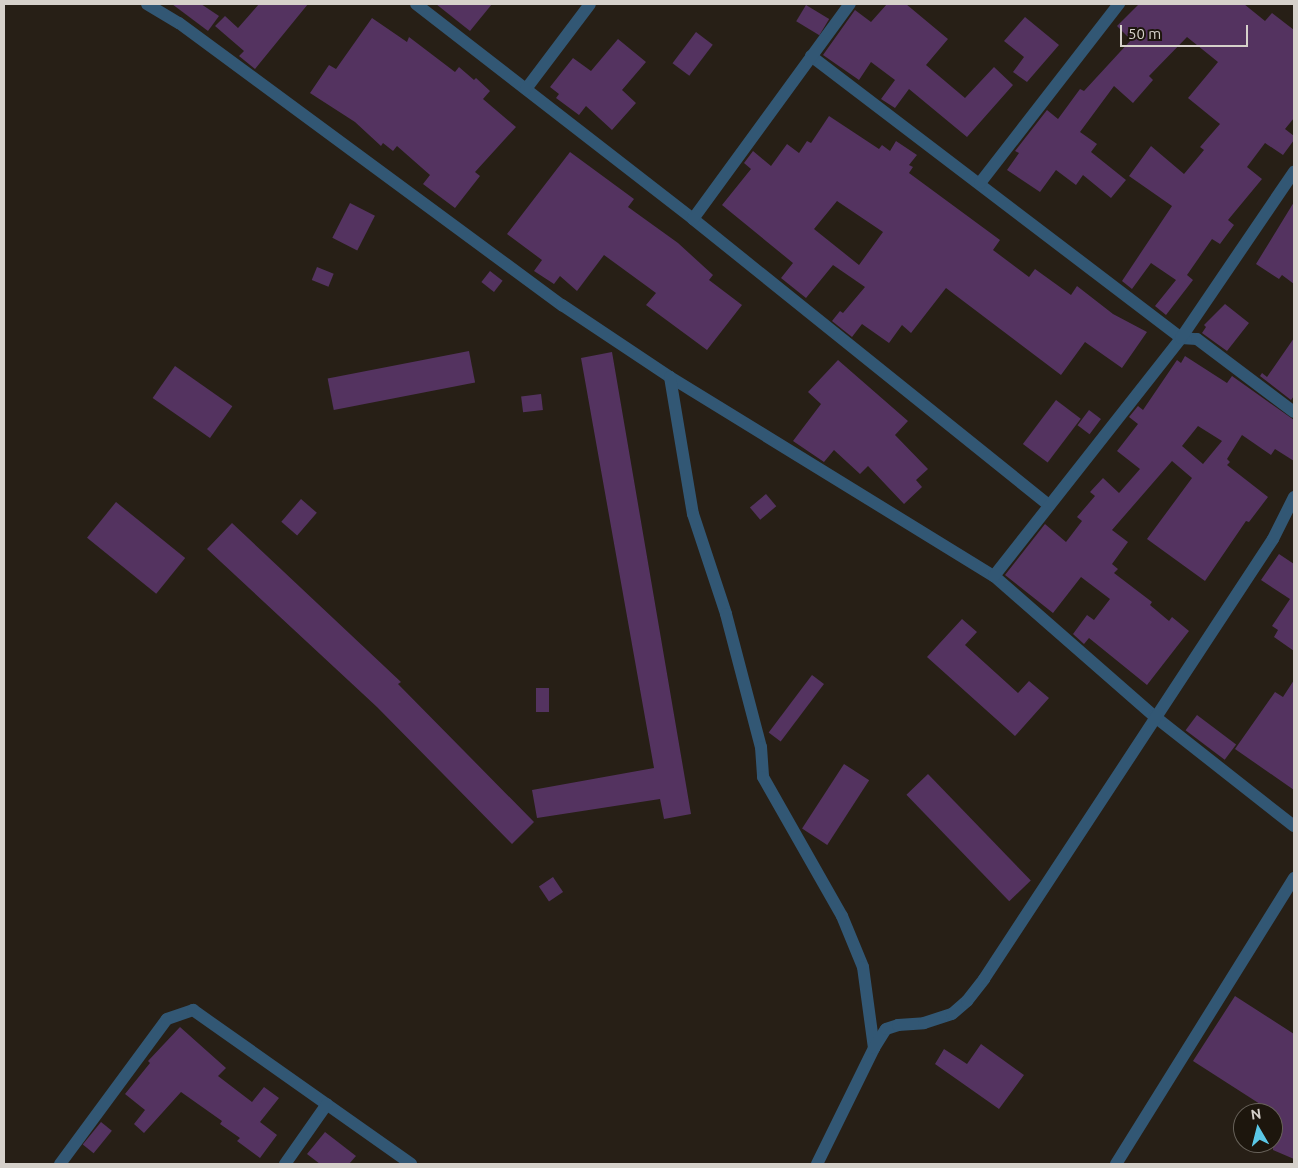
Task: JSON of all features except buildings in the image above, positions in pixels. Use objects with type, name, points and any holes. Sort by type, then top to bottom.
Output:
[{"type":"street","points":[[147,4],[179,23],[562,305],[670,377],[994,576],[1154,716],[1294,826]]},
{"type":"street","points":[[416,4],[693,219],[1049,506]]},
{"type":"street","points":[[526,90],[590,4]]},
{"type":"street","points":[[693,219],[850,4]]},
{"type":"street","points":[[980,183],[1119,4]]},
{"type":"street","points":[[811,56],[1181,338],[1197,339],[1294,412]]},
{"type":"street","points":[[994,576],[1181,338],[1294,174]]},
{"type":"street","points":[[670,377],[693,514],[726,614],[761,747],[763,777],[842,916],[863,968],[874,1048]]},
{"type":"street","points":[[818,1164],[874,1048],[886,1030],[898,1025],[924,1024],[952,1014],[967,1001],[1273,539],[1294,497]]},
{"type":"street","points":[[1116,1164],[1294,878]]},
{"type":"street","points":[[60,1164],[167,1019],[193,1010],[411,1164]]},
{"type":"street","points":[[285,1164],[327,1104]]}]
